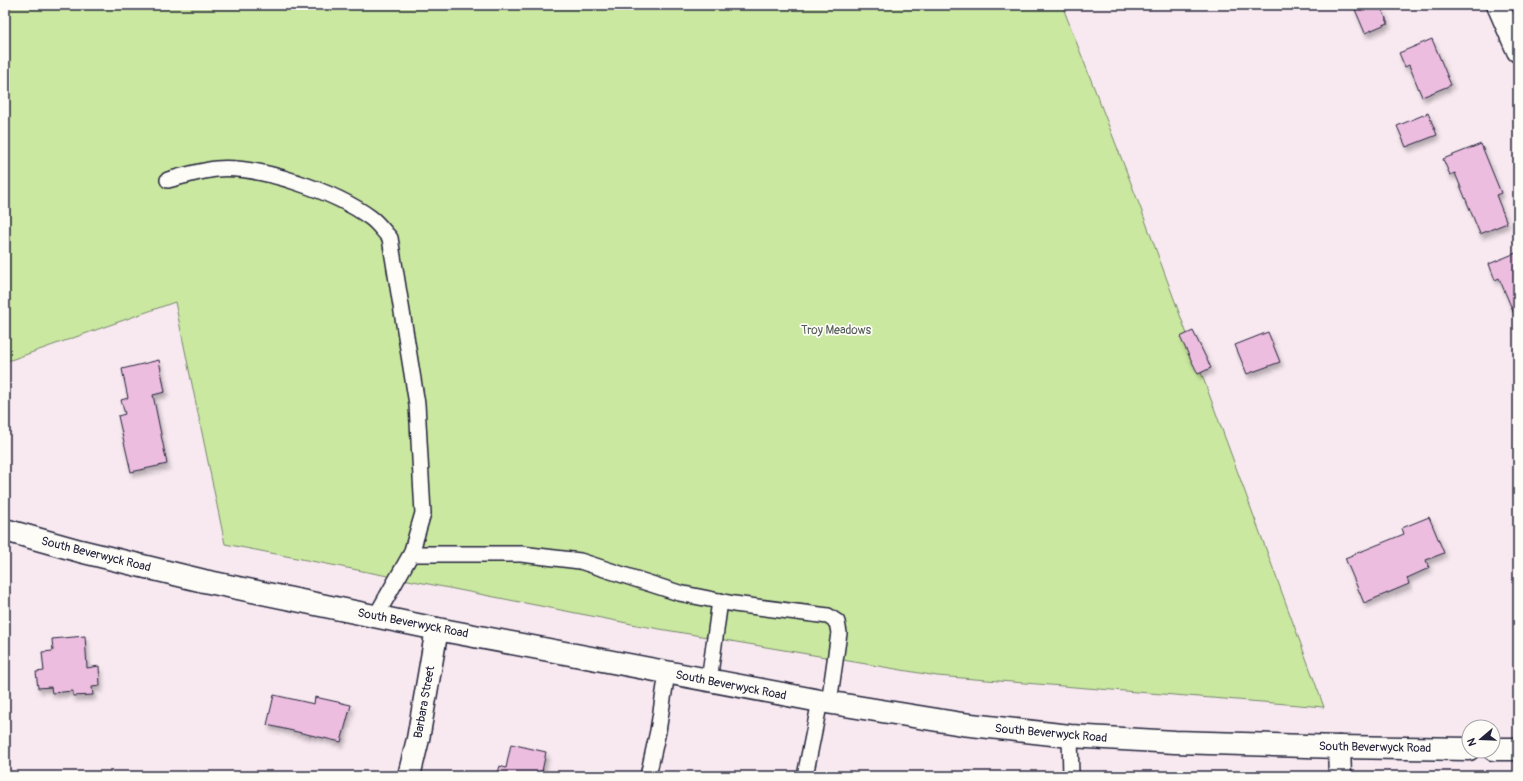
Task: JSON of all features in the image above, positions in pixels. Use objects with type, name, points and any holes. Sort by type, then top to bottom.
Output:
[{"type":"main road","points":[[1498,5],[1518,52]]},
{"type":"main road","name":"South Beverwyck Road","points":[[5,530],[80,551],[204,581],[437,629],[825,702],[962,724],[1070,736],[1175,742],[1340,747],[1461,748]]},
{"type":"main road","name":"Barbara Street","points":[[409,776],[418,739],[437,629]]},
{"type":"main road","points":[[1340,747],[1340,776]]},
{"type":"main road","points":[[1501,749],[1518,749]]},
{"type":"lane","points":[[168,180],[216,169],[250,171],[283,178],[332,195],[372,218],[390,238],[417,404],[424,513],[411,554],[376,616]]},
{"type":"lane","points":[[411,554],[521,554],[580,560],[680,593],[720,601],[828,616],[837,622],[839,633],[825,702],[805,776]]},
{"type":"lane","points":[[709,681],[720,601]]},
{"type":"lane","points":[[648,776],[658,731],[667,673]]},
{"type":"lane","points":[[1070,736],[1072,776]]},
{"type":"green space","name":"Troy Meadows","points":[[5,5],[1062,5],[1141,209],[1324,707],[937,676],[642,626],[225,544],[175,302],[5,362]]},
{"type":"building","points":[[1359,5],[1380,5],[1388,23],[1365,33],[1354,7]]},
{"type":"building","points":[[1432,39],[1451,85],[1422,97],[1409,65],[1405,67],[1399,53]]},
{"type":"building","points":[[1428,113],[1437,135],[1406,147],[1397,126]]},
{"type":"building","points":[[1481,144],[1501,193],[1496,195],[1507,223],[1480,234],[1455,173],[1450,175],[1443,159]]},
{"type":"building","points":[[1518,252],[1518,323],[1499,278],[1495,280],[1489,264]]},
{"type":"building","points":[[1193,331],[1211,368],[1198,374],[1180,337]]},
{"type":"building","points":[[1268,332],[1280,362],[1247,374],[1235,345]]},
{"type":"building","points":[[159,360],[165,392],[153,395],[167,464],[131,472],[118,416],[125,414],[121,400],[128,398],[122,369]]},
{"type":"building","points":[[1429,517],[1444,553],[1426,560],[1429,568],[1407,578],[1409,584],[1364,603],[1345,558],[1404,534],[1402,528]]},
{"type":"building","points":[[85,636],[87,668],[99,666],[100,686],[92,687],[93,695],[73,696],[73,691],[52,693],[51,687],[38,688],[36,672],[44,671],[42,652],[53,651],[52,639]]},
{"type":"building","points":[[274,695],[314,704],[315,697],[351,705],[341,742],[267,725]]},
{"type":"building","points":[[511,744],[546,752],[541,776],[497,776],[500,766],[506,768]]},
{"type":"building","points":[[301,772],[319,776],[300,776]]}]
